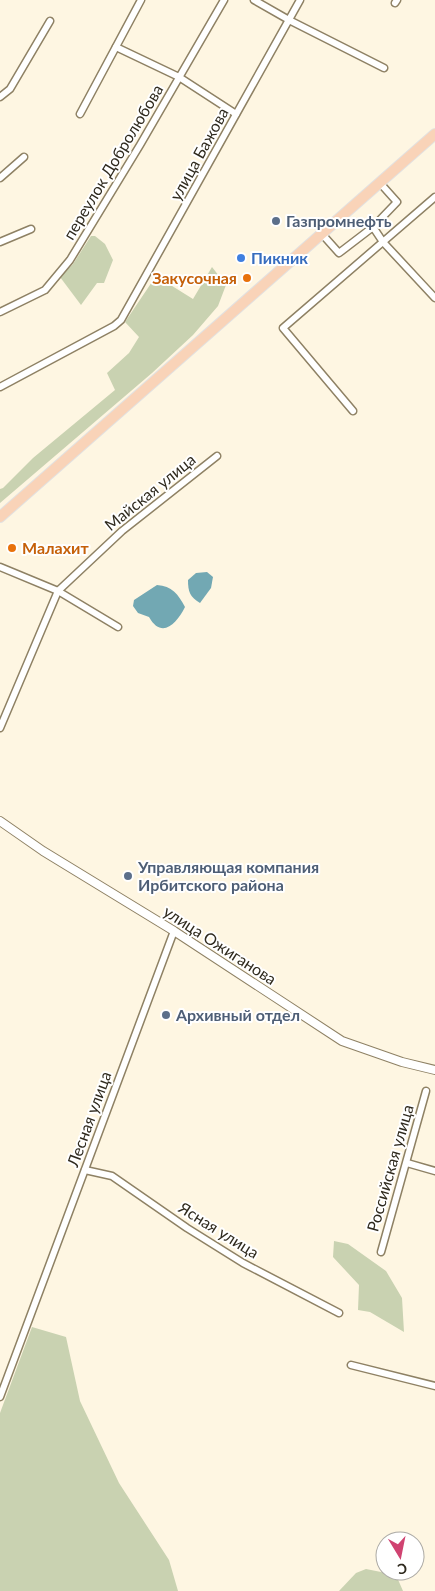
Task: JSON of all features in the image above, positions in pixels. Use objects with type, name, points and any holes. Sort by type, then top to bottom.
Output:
[{"type":"main road","points":[[0,517],[435,134]]},
{"type":"street","points":[[80,114],[141,0]]},
{"type":"street","name":"переулок Добролюбова","points":[[0,312],[45,290],[70,260],[224,0]]},
{"type":"street","points":[[254,0],[384,68]]},
{"type":"street","name":"улица Бажова","points":[[0,386],[114,326],[121,320],[300,0]]},
{"type":"street","points":[[0,97],[10,89],[50,21]]},
{"type":"street","points":[[116,47],[179,77],[236,114]]},
{"type":"street","points":[[0,178],[24,157]]},
{"type":"street","points":[[322,234],[338,253],[373,227],[397,202],[380,183]]},
{"type":"street","points":[[353,412],[283,328],[435,197]]},
{"type":"street","points":[[373,227],[383,242],[435,298]]},
{"type":"street","points":[[0,242],[31,229]]},
{"type":"street","name":"Майская улица","points":[[58,591],[122,531],[217,456]]},
{"type":"street","points":[[0,567],[58,591],[118,627]]},
{"type":"street","points":[[0,728],[58,591]]},
{"type":"street","name":"улица Ожиганова","points":[[0,821],[43,851],[174,931],[342,1041],[402,1062],[435,1070]]},
{"type":"street","name":"Лесная улица","points":[[0,1397],[174,931]]},
{"type":"street","name":"Российская улица","points":[[381,1252],[426,1091]]},
{"type":"street","points":[[407,1163],[435,1171]]},
{"type":"street","name":"Ясная улица","points":[[85,1170],[112,1176],[187,1228],[243,1263],[339,1313]]},
{"type":"street","points":[[351,1365],[435,1386]]},
{"type":"green space","points":[[91,236],[95,236],[105,244],[113,260],[104,283],[97,283],[81,305],[60,277],[73,264]]},
{"type":"green space","points":[[212,267],[226,285],[218,306],[193,335],[152,373],[0,503],[0,489],[33,458],[115,390],[107,373],[129,353],[139,337],[125,322],[156,276],[193,299]]},
{"type":"green space","points":[[334,1241],[348,1244],[386,1271],[402,1298],[404,1332],[370,1312],[358,1310],[359,1285],[333,1257]]},
{"type":"green space","points":[[32,1327],[66,1337],[80,1401],[119,1483],[169,1560],[178,1591],[0,1591],[0,1413]]},
{"type":"green space","points":[[366,1569],[375,1571],[375,1581],[399,1581],[403,1591],[339,1591],[356,1573]]},
{"type":"water","points":[[207,572],[213,577],[211,588],[200,603],[190,594],[188,580],[196,573]]},
{"type":"water","points":[[157,585],[171,589],[180,598],[185,607],[178,619],[169,627],[159,627],[149,617],[138,613],[133,606],[134,600]]},
{"type":"place","name":"Газпромнефть","points":[[276,221]]},
{"type":"place","name":"Пикник","points":[[241,258]]},
{"type":"place","name":"Закусочная","points":[[247,278]]},
{"type":"place","name":"Малахит","points":[[12,548]]},
{"type":"place","name":"Управляющая компания Ирбитского района","points":[[128,876]]},
{"type":"place","name":"Архивный отдел","points":[[166,1015]]}]
